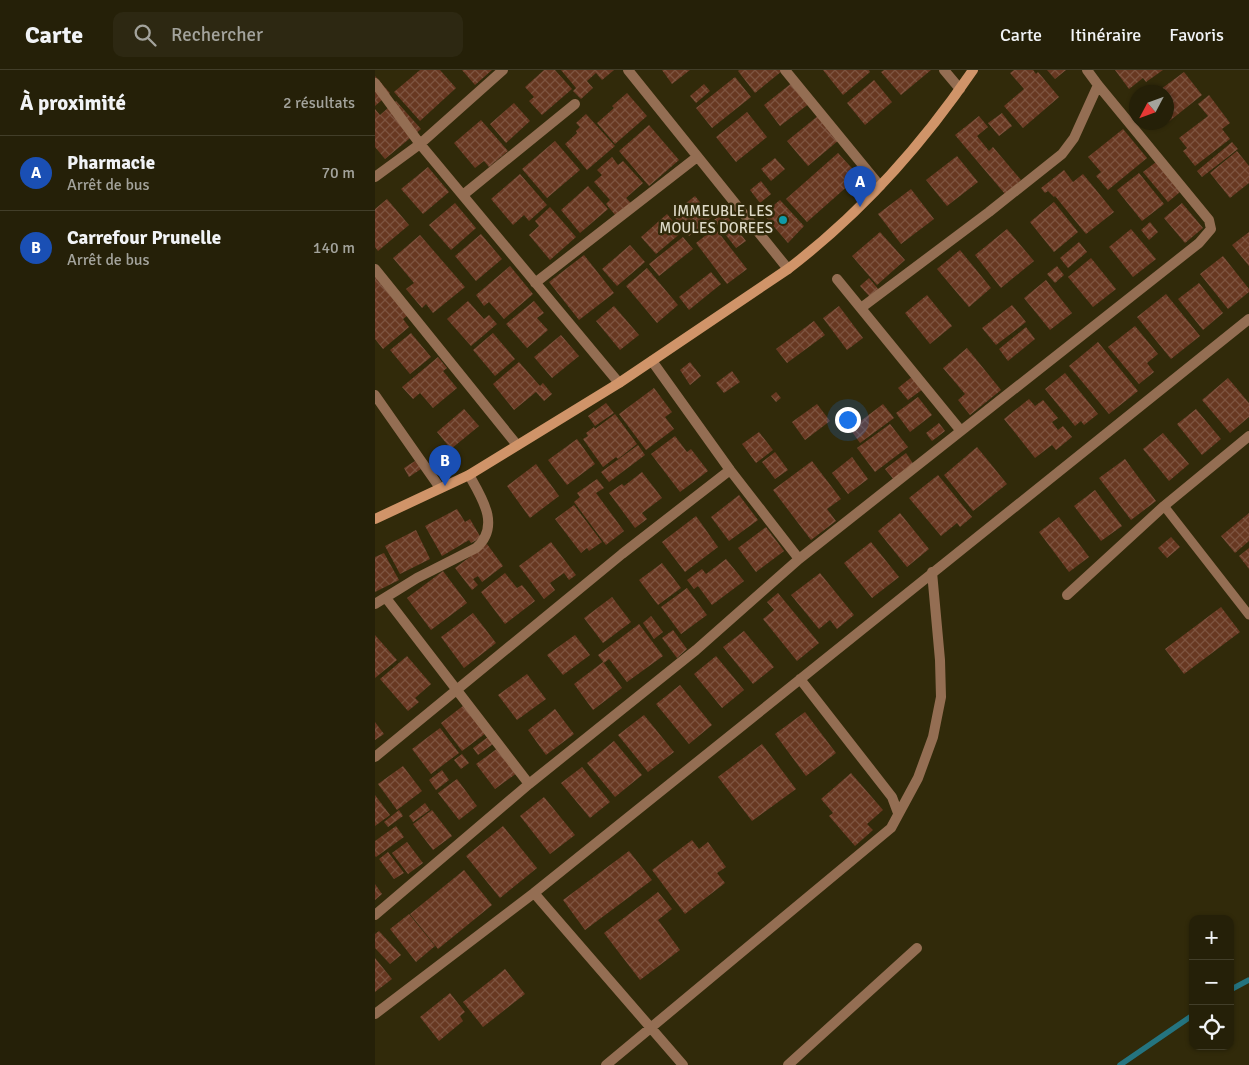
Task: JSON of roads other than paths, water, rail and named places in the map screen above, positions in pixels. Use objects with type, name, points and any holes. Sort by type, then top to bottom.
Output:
[{"type":"street","points":[[375,177],[420,144],[503,70]]},
{"type":"street","points":[[628,70],[787,269]]},
{"type":"street","points":[[785,70],[881,186]]},
{"type":"street","points":[[944,70],[960,89]]},
{"type":"street","points":[[375,519],[469,475],[653,361],[787,269],[813,249],[881,186],[960,89],[973,70]]},
{"type":"street","points":[[375,915],[529,784],[696,650],[799,559],[1199,243],[1211,229],[1209,220],[1087,70]]},
{"type":"street","points":[[375,83],[420,144],[619,383]]},
{"type":"street","points":[[861,308],[989,212],[1062,154],[1074,138],[1098,85]]},
{"type":"street","points":[[463,196],[575,104]]},
{"type":"street","points":[[535,283],[697,158]]},
{"type":"street","points":[[375,269],[517,445]]},
{"type":"street","points":[[837,278],[961,431]]},
{"type":"street","points":[[375,1014],[535,893],[1249,319]]},
{"type":"street","points":[[653,361],[730,470],[799,559]]},
{"type":"street","points":[[375,395],[441,488]]},
{"type":"street","points":[[1067,595],[1164,506],[1249,436]]},
{"type":"street","points":[[375,757],[622,554],[730,470]]},
{"type":"street","points":[[375,604],[417,578],[476,548],[484,541],[489,517],[482,497],[469,475]]},
{"type":"street","points":[[606,1065],[891,828],[918,778],[933,737],[941,697],[933,572]]},
{"type":"street","points":[[386,598],[529,784]]},
{"type":"street","points":[[800,679],[892,797],[899,813]]},
{"type":"street","points":[[535,893],[683,1065]]},
{"type":"street","points":[[788,1065],[917,948]]},
{"type":"lane","points":[[1164,506],[1249,615]]},
{"type":"waterway","points":[[1234,988],[1249,980]]},
{"type":"waterway","points":[[1120,1065],[1189,1018]]},
{"type":"place","name":"Pharmacie","points":[[860,207]]},
{"type":"place","name":"IMMEUBLE LES MOULES DOREES","points":[[783,220]]},
{"type":"place","name":"Carrefour Prunelle","points":[[445,486]]}]
